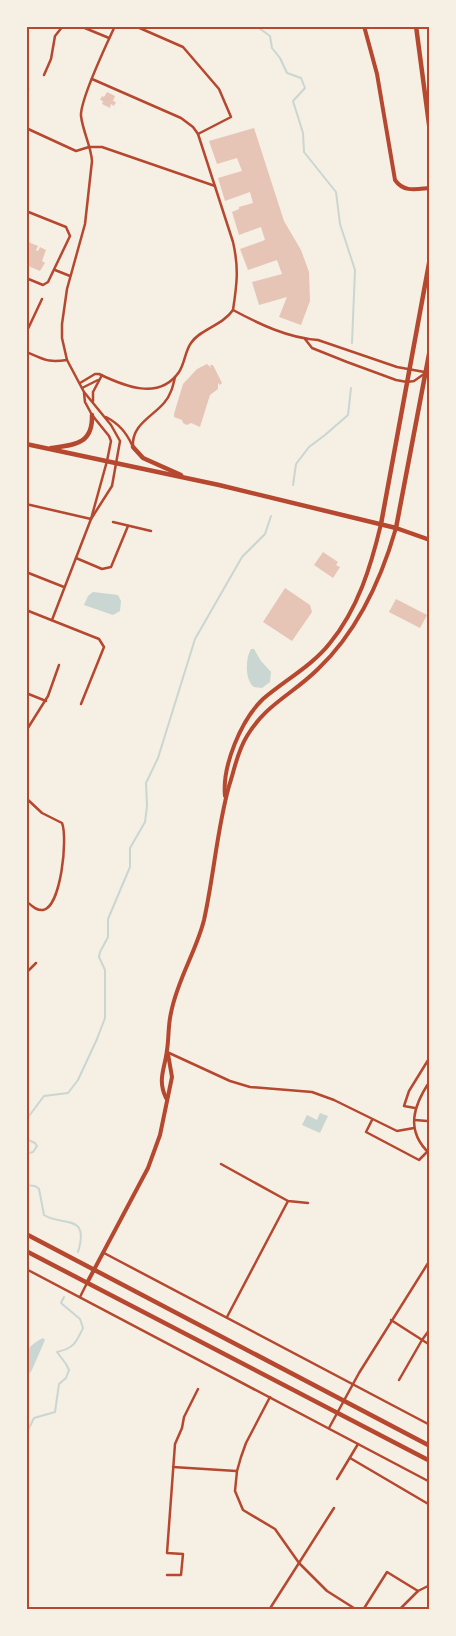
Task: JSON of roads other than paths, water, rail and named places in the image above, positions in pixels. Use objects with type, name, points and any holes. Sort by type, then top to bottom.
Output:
[{"type":"main road","points":[[364,26],[377,74],[395,180],[405,189],[430,188]]},
{"type":"main road","points":[[416,26],[430,132]]},
{"type":"main road","points":[[225,798],[224,779],[228,760],[244,727],[262,701],[315,658],[338,633],[365,580],[381,524],[430,258]]},
{"type":"main road","points":[[166,1098],[162,1079],[171,1010],[204,919],[225,798],[239,752],[253,726],[273,704],[305,681],[337,649],[362,613],[382,571],[396,528],[428,373],[430,349]]},
{"type":"main road","points":[[45,448],[66,446],[83,440],[90,431],[92,415]]},
{"type":"main road","points":[[26,444],[194,480],[381,524],[430,540]]},
{"type":"main road","points":[[133,447],[143,458],[194,480]]},
{"type":"main road","points":[[87,1282],[148,1168],[160,1135],[166,1098],[172,1077],[167,1052]]},
{"type":"main road","points":[[26,1234],[430,1446]]},
{"type":"main road","points":[[26,1250],[430,1461]]},
{"type":"street","points":[[44,75],[51,59],[56,36],[63,26]]},
{"type":"street","points":[[80,26],[109,38]]},
{"type":"street","points":[[91,518],[112,486],[120,441],[116,432],[84,392],[67,360],[62,338],[62,324],[70,276],[85,224],[92,162],[81,116],[82,109],[92,79],[115,26]]},
{"type":"street","points":[[135,26],[183,48],[219,90],[231,117],[198,134]]},
{"type":"street","points":[[79,384],[95,374],[146,390],[162,386],[175,376],[191,343],[197,337],[221,323],[233,310],[238,279],[236,257],[198,134],[193,127],[181,118],[92,79]]},
{"type":"street","points":[[26,94],[28,89]]},
{"type":"street","points":[[26,128],[76,151],[89,147],[102,147],[215,187]]},
{"type":"street","points":[[26,278],[43,285],[48,282],[70,236],[66,227],[27,212]]},
{"type":"street","points":[[55,270],[70,276]]},
{"type":"street","points":[[26,333],[42,299]]},
{"type":"street","points":[[233,310],[265,326],[305,339],[318,340],[383,363],[428,373]]},
{"type":"street","points":[[305,339],[312,348],[388,378],[407,382],[414,381],[428,373]]},
{"type":"street","points":[[26,352],[46,361],[67,360]]},
{"type":"street","points":[[93,404],[93,392],[102,375]]},
{"type":"street","points":[[133,447],[132,438],[134,433],[165,402],[172,391],[175,376]]},
{"type":"street","points":[[82,388],[99,379]]},
{"type":"street","points":[[52,620],[91,518],[111,441],[92,415],[85,402],[84,392]]},
{"type":"street","points":[[103,416],[114,422],[124,431],[133,447]]},
{"type":"street","points":[[26,504],[91,518]]},
{"type":"street","points":[[112,522],[151,531]]},
{"type":"street","points":[[76,558],[102,569],[112,567],[128,526]]},
{"type":"street","points":[[26,572],[64,587]]},
{"type":"street","points":[[26,610],[99,639],[104,647],[82,704]]},
{"type":"street","points":[[26,730],[46,700],[53,686],[59,665]]},
{"type":"street","points":[[26,693],[46,700]]},
{"type":"street","points":[[26,798],[42,813],[62,823],[64,829],[62,863],[54,900],[45,910],[37,910],[26,901]]},
{"type":"street","points":[[26,973],[36,963]]},
{"type":"street","points":[[167,1052],[230,1081],[250,1087],[312,1092],[334,1100],[397,1131],[414,1128]]},
{"type":"street","points":[[416,1108],[404,1106],[409,1091],[430,1057]]},
{"type":"street","points":[[372,1120],[366,1132],[419,1160],[429,1153],[418,1140],[414,1128],[414,1120],[420,1095],[430,1081]]},
{"type":"street","points":[[414,1120],[430,1123]]},
{"type":"street","points":[[221,1164],[288,1201],[308,1202]]},
{"type":"street","points":[[227,1318],[288,1201]]},
{"type":"street","points":[[103,1253],[430,1425]]},
{"type":"street","points":[[329,1428],[353,1384],[430,1260]]},
{"type":"street","points":[[26,1269],[430,1482]]},
{"type":"street","points":[[80,1297],[87,1282]]},
{"type":"street","points":[[392,1320],[430,1345]]},
{"type":"street","points":[[399,1380],[430,1329]]},
{"type":"street","points":[[167,1575],[181,1576],[183,1554],[168,1553],[175,1441],[198,1389]]},
{"type":"street","points":[[270,1398],[246,1443],[237,1471],[235,1491],[243,1510],[275,1529],[299,1563],[327,1591],[357,1610]]},
{"type":"street","points":[[337,1479],[358,1444]]},
{"type":"street","points":[[350,1458],[430,1505]]},
{"type":"street","points":[[173,1467],[237,1471]]},
{"type":"street","points":[[269,1610],[334,1508]]},
{"type":"street","points":[[363,1610],[387,1572],[418,1591]]},
{"type":"street","points":[[399,1610],[418,1591],[430,1585]]},
{"type":"waterway","points":[[248,26],[259,28],[270,36],[272,48],[280,58],[287,73],[301,78],[305,88],[293,101],[303,133],[304,152],[336,192],[340,224],[355,270],[352,343]]},
{"type":"waterway","points":[[293,485],[296,464],[309,447],[348,415],[351,388]]},
{"type":"waterway","points":[[26,1120],[44,1096],[68,1093],[78,1080],[97,1039],[105,1018],[105,970],[99,957],[108,937],[108,919],[130,867],[130,848],[145,822],[147,806],[146,783],[158,758],[195,639],[242,557],[265,534],[271,516]]},
{"type":"waterway","points":[[26,1139],[37,1146],[33,1152],[26,1154]]},
{"type":"waterway","points":[[26,1185],[35,1186],[39,1189],[44,1215],[77,1226],[81,1239],[78,1252]]},
{"type":"waterway","points":[[26,1434],[34,1418],[55,1412],[59,1384],[66,1378],[69,1370],[57,1352],[67,1349],[74,1344],[83,1328],[80,1319],[61,1303],[64,1297]]}]
